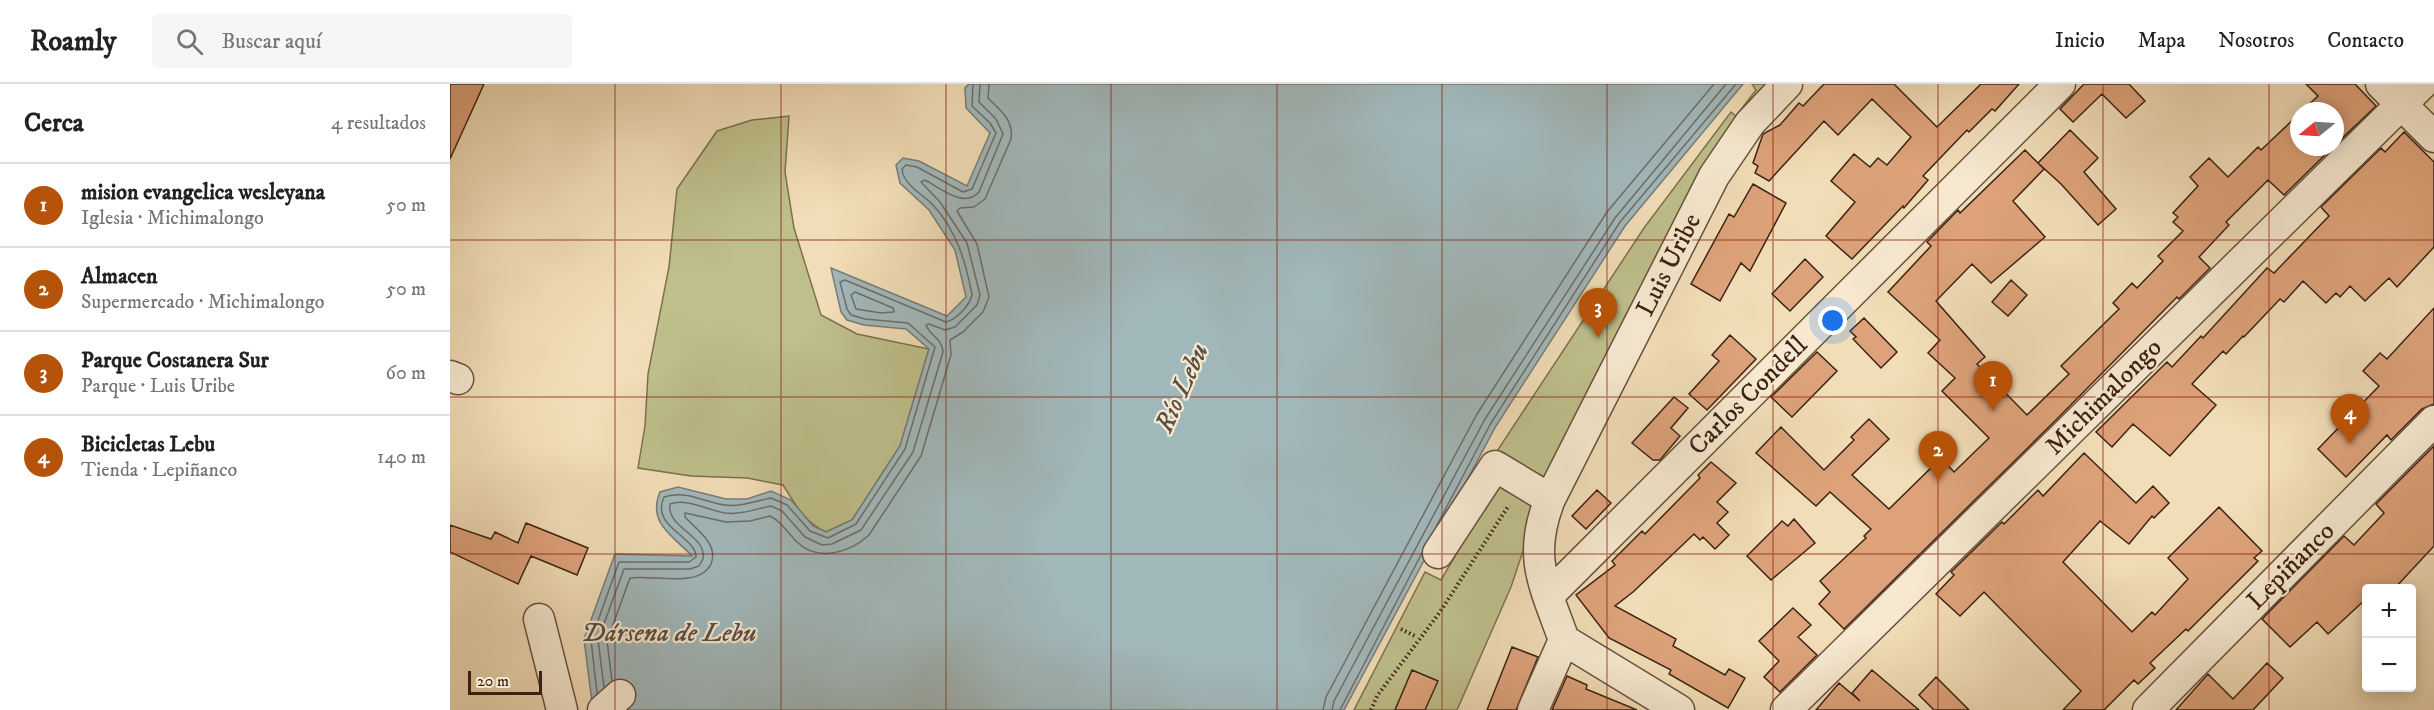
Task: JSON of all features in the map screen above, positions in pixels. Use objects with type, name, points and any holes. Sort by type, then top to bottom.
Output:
[{"type":"street","name":"Luis Uribe","points":[[1548,596],[1538,561],[1538,552],[1540,527],[1550,499],[1714,176],[1750,123],[1787,84]]},
{"type":"street","name":"Carlos Condell","points":[[1548,596],[2060,84]]},
{"type":"street","points":[[2381,84],[2434,137]]},
{"type":"street","name":"Michimalongo","points":[[1786,710],[2422,84]]},
{"type":"street","name":"Lepiñanco","points":[[2148,710],[2434,422]]},
{"type":"street","points":[[1438,553],[1495,466],[1550,499]]},
{"type":"street","points":[[1548,596],[1564,639],[1679,710]]},
{"type":"street","points":[[538,619],[562,710]]},
{"type":"street","points":[[1533,710],[1564,639]]},
{"type":"path","points":[[1401,629],[1415,636]]},
{"type":"green space","points":[[1752,84],[1779,84],[1527,539],[1511,587],[1457,710],[1354,710],[1425,572],[1441,580],[1488,500],[1472,489],[1644,228],[1731,112],[1736,116],[1756,90]]},
{"type":"green space","points":[[789,116],[785,172],[794,228],[821,315],[857,334],[929,349],[900,446],[852,520],[826,532],[806,518],[783,485],[747,478],[691,476],[638,468],[645,426],[648,374],[669,267],[677,189],[717,131],[752,120]]},
{"type":"water","points":[[969,84],[1743,84],[1625,226],[1496,426],[1344,710],[593,710],[584,639],[615,554],[692,556],[659,521],[657,503],[660,492],[678,487],[726,499],[747,499],[771,491],[791,500],[813,526],[826,532],[852,520],[900,446],[929,349],[906,329],[864,325],[847,320],[841,312],[831,268],[947,316],[966,297],[955,250],[929,210],[900,183],[896,165],[903,158],[919,161],[967,186],[990,133],[966,108],[965,88]]},
{"type":"building","points":[[450,84],[484,84],[450,159]]},
{"type":"building","points":[[1824,84],[1894,84],[1937,127],[1981,84],[2019,84],[1995,111],[1992,109],[1969,132],[1967,130],[1923,176],[1928,180],[1904,208],[1903,206],[1852,259],[1826,236],[1855,202],[1831,181],[1854,154],[1870,167],[1878,158],[1887,165],[1911,137],[1872,99],[1838,135],[1824,121],[1769,181],[1755,173],[1758,166],[1753,163],[1763,134],[1780,125],[1799,103],[1803,106]]},
{"type":"building","points":[[2084,84],[2129,84],[2145,101],[2126,118],[2102,94],[2073,122],[2060,109]]},
{"type":"building","points":[[2306,84],[2355,84],[2376,106],[2344,136],[2344,102],[2312,102],[2318,96]]},
{"type":"building","points":[[2290,123],[2290,156],[2324,156],[2284,195],[2268,180],[2226,222],[2229,225],[2199,257],[2210,268],[2179,299],[2177,297],[1844,629],[1819,604],[1830,592],[1820,581],[1866,538],[1864,536],[1871,529],[1830,492],[1816,506],[1756,453],[1781,427],[1824,470],[1854,440],[1851,437],[1869,419],[1889,439],[1852,475],[1889,509],[1941,458],[1954,472],[1989,438],[1942,391],[1955,378],[1928,353],[1940,340],[1888,292],[1931,246],[1927,242],[1958,210],[1960,213],[2025,150],[2044,169],[2013,201],[2045,237],[1991,283],[1972,264],[1936,301],[1985,357],[1977,364],[2027,415],[2069,374],[2061,366],[2119,309],[2113,303],[2132,283],[2137,288],[2163,261],[2158,256],[2183,231],[2173,222],[2178,217],[2173,213],[2198,186],[2190,177],[2209,158],[2228,177],[2258,147],[2261,150]]},
{"type":"building","points":[[2070,130],[2098,158],[2084,172],[2116,209],[2098,225],[2061,184],[2038,163]]},
{"type":"building","points":[[2404,132],[2434,162],[2434,247],[2397,287],[2389,278],[2365,301],[2350,286],[2340,297],[2336,293],[2326,303],[2303,281],[2284,302],[2280,299],[2226,354],[2223,351],[2192,384],[2216,405],[2170,456],[2133,424],[2112,447],[2096,432],[2167,362],[2172,367],[2201,336],[2203,338],[2267,268],[2274,273],[2329,216],[2321,207],[2381,148],[2385,152]]},
{"type":"building","points":[[1753,184],[1786,203],[1750,271],[1741,263],[1720,301],[1691,284],[1729,214],[1734,217]]},
{"type":"building","points":[[1805,259],[1823,277],[1790,311],[1772,294]]},
{"type":"building","points":[[2011,280],[2027,295],[2008,316],[1992,302]]},
{"type":"building","points":[[2434,308],[2434,404],[2422,409],[2391,440],[2387,435],[2346,477],[2318,449],[2379,386],[2363,371],[2380,353],[2387,359]]},
{"type":"building","points":[[1864,318],[1897,352],[1881,368],[1853,339],[1856,337],[1850,331]]},
{"type":"building","points":[[1730,335],[1756,359],[1707,410],[1689,394],[1719,361],[1712,355]]},
{"type":"building","points":[[1817,352],[1837,371],[1792,417],[1771,397]]},
{"type":"building","points":[[1674,397],[1688,408],[1671,428],[1680,436],[1660,460],[1653,460],[1632,443]]},
{"type":"building","points":[[2434,446],[2434,546],[2399,584],[2362,584],[2362,603],[2328,634],[2317,622],[2290,647],[2262,619],[2344,536],[2354,545],[2384,513],[2376,504]]},
{"type":"building","points":[[2084,453],[2136,503],[2153,486],[2169,503],[2154,518],[2152,516],[2129,544],[2100,521],[2063,562],[2132,632],[2152,612],[2155,615],[2188,579],[2168,558],[2219,507],[2262,551],[2254,558],[2258,561],[2188,631],[2186,629],[2150,663],[2155,668],[2138,684],[2134,680],[2104,710],[2063,710],[2081,691],[1984,592],[1960,616],[1936,594],[1954,575],[1951,572],[2002,522],[2004,524],[2038,490],[2043,496]]},
{"type":"building","points":[[1711,462],[1736,483],[1717,502],[1728,512],[1717,523],[1729,535],[1715,549],[1703,537],[1700,540],[1694,534],[1615,606],[1676,639],[1673,646],[1725,675],[1729,669],[1745,678],[1728,708],[1669,674],[1671,670],[1609,638],[1576,595],[1615,565],[1612,561],[1642,531],[1645,534],[1700,478],[1698,475]]},
{"type":"building","points":[[1597,490],[1611,503],[1586,529],[1572,516]]},
{"type":"building","points":[[1794,519],[1815,543],[1771,580],[1747,556],[1782,521],[1788,526]]},
{"type":"building","points":[[526,523],[588,548],[577,575],[531,556],[518,584],[450,552],[450,525],[491,539],[495,532],[518,543]]},
{"type":"building","points":[[1793,608],[1811,625],[1798,637],[1817,655],[1780,692],[1764,677],[1779,661],[1759,641]]},
{"type":"building","points":[[1512,647],[1538,657],[1516,710],[1487,710]]},
{"type":"building","points":[[2267,663],[2283,678],[2253,710],[2176,710],[2208,674],[2233,699]]},
{"type":"building","points":[[1412,670],[1438,681],[1425,710],[1395,710]]},
{"type":"building","points":[[1872,670],[1919,710],[1816,710],[1839,683],[1860,701],[1852,693]]},
{"type":"building","points":[[1567,676],[1587,685],[1586,689],[1637,710],[1552,710]]},
{"type":"building","points":[[1936,677],[1969,710],[1934,710],[1919,695]]},
{"type":"place","name":"Parque Costanera Sur","points":[[1598,338]]},
{"type":"place","name":"mision evangelica wesleyana","points":[[1993,411]]},
{"type":"place","name":"Bicicletas Lebu","points":[[2350,444]]},
{"type":"place","name":"Almacen","points":[[1938,481]]},
{"type":"water label","name":"Río Lebu","points":[[1182,388]]},
{"type":"water label","name":"Dársena de Lebu","points":[[669,633]]}]
